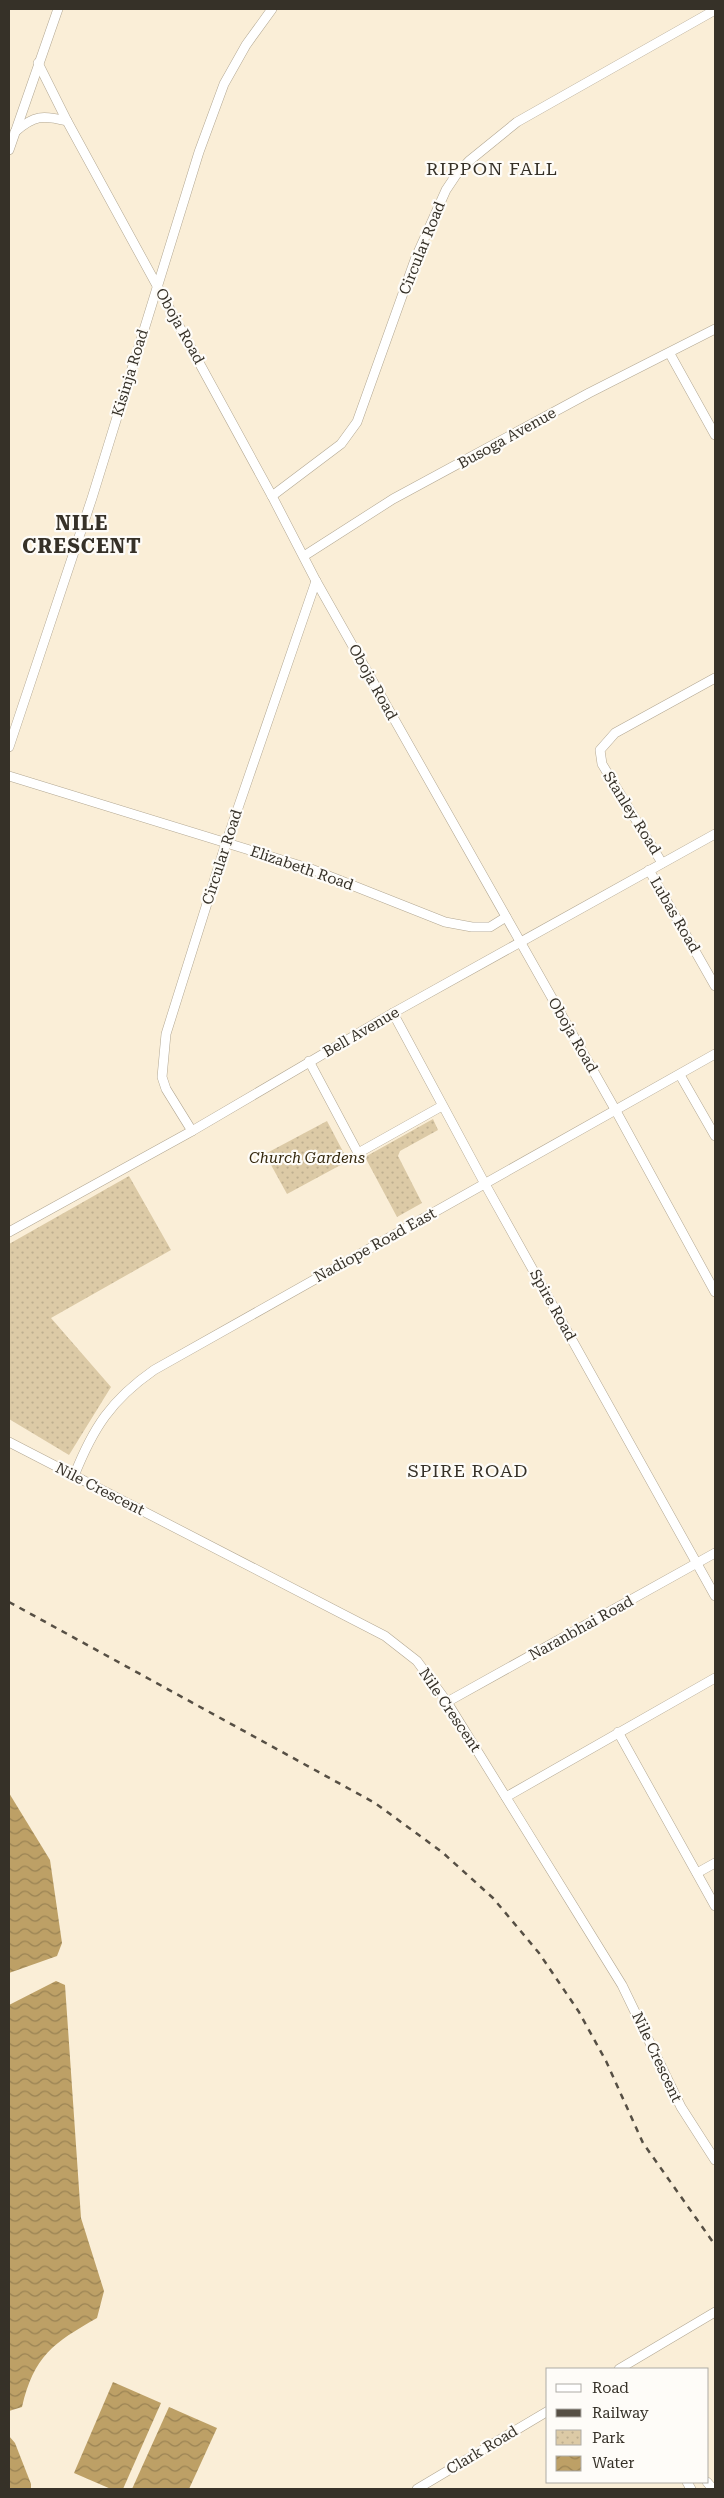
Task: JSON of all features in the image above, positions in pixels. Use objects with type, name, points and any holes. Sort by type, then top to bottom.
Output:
[{"type":"street","points":[[9,150],[58,9]]},
{"type":"street","name":"Kisinja Road","points":[[9,748],[92,498],[199,152],[224,84],[246,45],[272,9]]},
{"type":"street","name":"Circular Road","points":[[272,496],[341,444],[357,422],[416,257],[446,190],[456,175],[469,161],[517,122],[715,10]]},
{"type":"street","name":"Oboja Road","points":[[38,63],[67,121],[272,496],[316,581],[616,1111],[715,1292]]},
{"type":"street","points":[[14,134],[30,120],[39,117],[51,117],[67,121]]},
{"type":"street","name":"Busoga Avenue","points":[[304,556],[393,500],[589,393],[670,354],[715,329]]},
{"type":"street","points":[[670,354],[715,435]]},
{"type":"street","name":"Circular Road","points":[[192,1131],[166,1089],[162,1077],[162,1060],[166,1034],[226,843],[316,581]]},
{"type":"street","name":"Stanley Road","points":[[662,863],[602,764],[600,750],[615,733],[715,678]]},
{"type":"street","name":"Elizabeth Road","points":[[9,776],[310,869],[445,922],[472,928],[490,927],[506,917]]},
{"type":"street","name":"Bell Avenue","points":[[9,1232],[192,1131],[393,1013],[521,944],[715,834]]},
{"type":"street","name":"Lubas Road","points":[[649,870],[715,986]]},
{"type":"street","name":"Spire Road","points":[[393,1013],[485,1184],[715,1596]]},
{"type":"street","name":"Nadiope Road East","points":[[74,1476],[96,1427],[120,1397],[139,1380],[246,1317],[715,1054]]},
{"type":"street","points":[[309,1062],[356,1151],[360,1152],[442,1106]]},
{"type":"street","points":[[680,1075],[715,1136]]},
{"type":"street","name":"Nile Crescent","points":[[9,1442],[385,1636],[416,1661],[447,1702],[622,1985],[681,2108],[715,2160]]},
{"type":"street","name":"Naranbhai Road","points":[[447,1702],[715,1553]]},
{"type":"street","points":[[506,1797],[715,1678]]},
{"type":"street","points":[[618,1732],[715,1906]]},
{"type":"street","points":[[697,1873],[715,1863]]},
{"type":"street","points":[[623,2368],[638,2365],[715,2312]]},
{"type":"street","name":"Clark Road","points":[[417,2489],[546,2412]]},
{"type":"green space","points":[[433,1119],[438,1130],[400,1151],[398,1156],[422,1203],[397,1217],[365,1157]]},
{"type":"green space","name":"Church Gardens","points":[[327,1121],[348,1161],[287,1194],[265,1154]]},
{"type":"green space","points":[[129,1176],[171,1250],[51,1318],[111,1387],[69,1455],[9,1419],[9,1244]]},
{"type":"water","points":[[9,1793],[50,1860],[62,1943],[57,1956],[9,1973]]},
{"type":"water","points":[[56,1981],[65,1985],[81,2218],[104,2291],[97,2318],[68,2335],[48,2353],[39,2363],[33,2375],[22,2407],[9,2411],[9,2005]]},
{"type":"water","points":[[113,2382],[161,2403],[123,2489],[111,2489],[74,2473]]},
{"type":"water","points":[[169,2407],[217,2428],[189,2489],[132,2489]]},
{"type":"water","points":[[9,2436],[15,2443],[31,2484],[31,2489],[9,2489]]},
{"type":"railway","points":[[9,1602],[375,1803],[442,1852],[493,1898],[539,1953],[579,2012],[606,2061],[643,2143],[715,2245]]},
{"type":"district","name":"RIPPON FALL","points":[[492,169]]},
{"type":"district","name":"NILE CRESCENT","points":[[82,534]]},
{"type":"district","name":"SPIRE ROAD","points":[[468,1471]]}]
